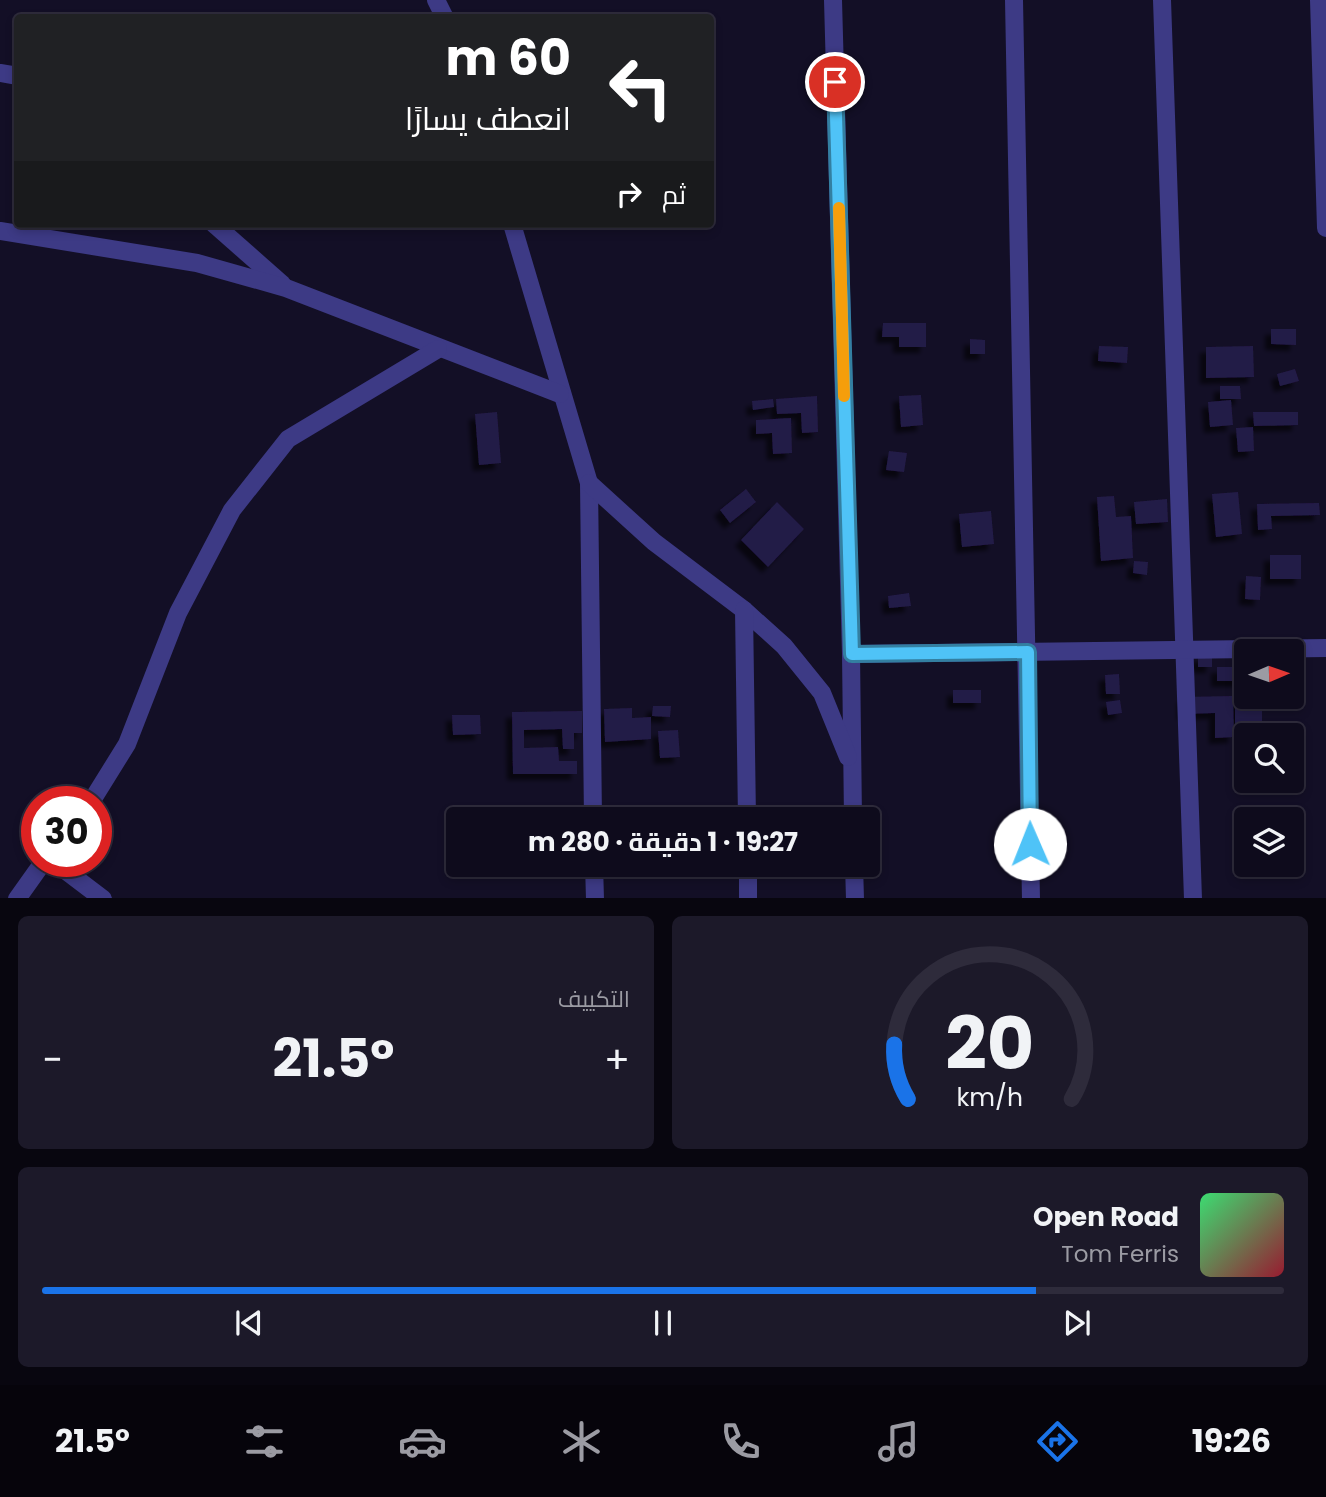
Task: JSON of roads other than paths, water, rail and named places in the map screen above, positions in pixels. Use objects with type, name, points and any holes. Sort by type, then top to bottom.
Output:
[{"type":"street","points":[[832,0],[852,654],[853,807]]},
{"type":"street","points":[[1014,0],[1031,898]]},
{"type":"street","points":[[1162,0],[1193,898]]},
{"type":"street","points":[[1319,0],[1326,228]]},
{"type":"street","points":[[218,228],[286,288]]},
{"type":"street","points":[[513,228],[560,394],[589,483],[593,807]]},
{"type":"street","points":[[0,231],[197,263],[286,288],[560,394]]},
{"type":"street","points":[[101,786],[127,744],[178,613],[232,510],[288,439],[438,349]]},
{"type":"street","points":[[589,483],[654,542],[744,610],[784,646],[822,693],[852,767]]},
{"type":"street","points":[[744,610],[747,807]]},
{"type":"street","points":[[852,654],[1326,648]]},
{"type":"street","points":[[17,898],[32,877]]},
{"type":"street","points":[[75,877],[103,898]]},
{"type":"street","points":[[594,877],[595,898]]},
{"type":"street","points":[[748,877],[748,898]]},
{"type":"street","points":[[854,877],[855,898]]}]
